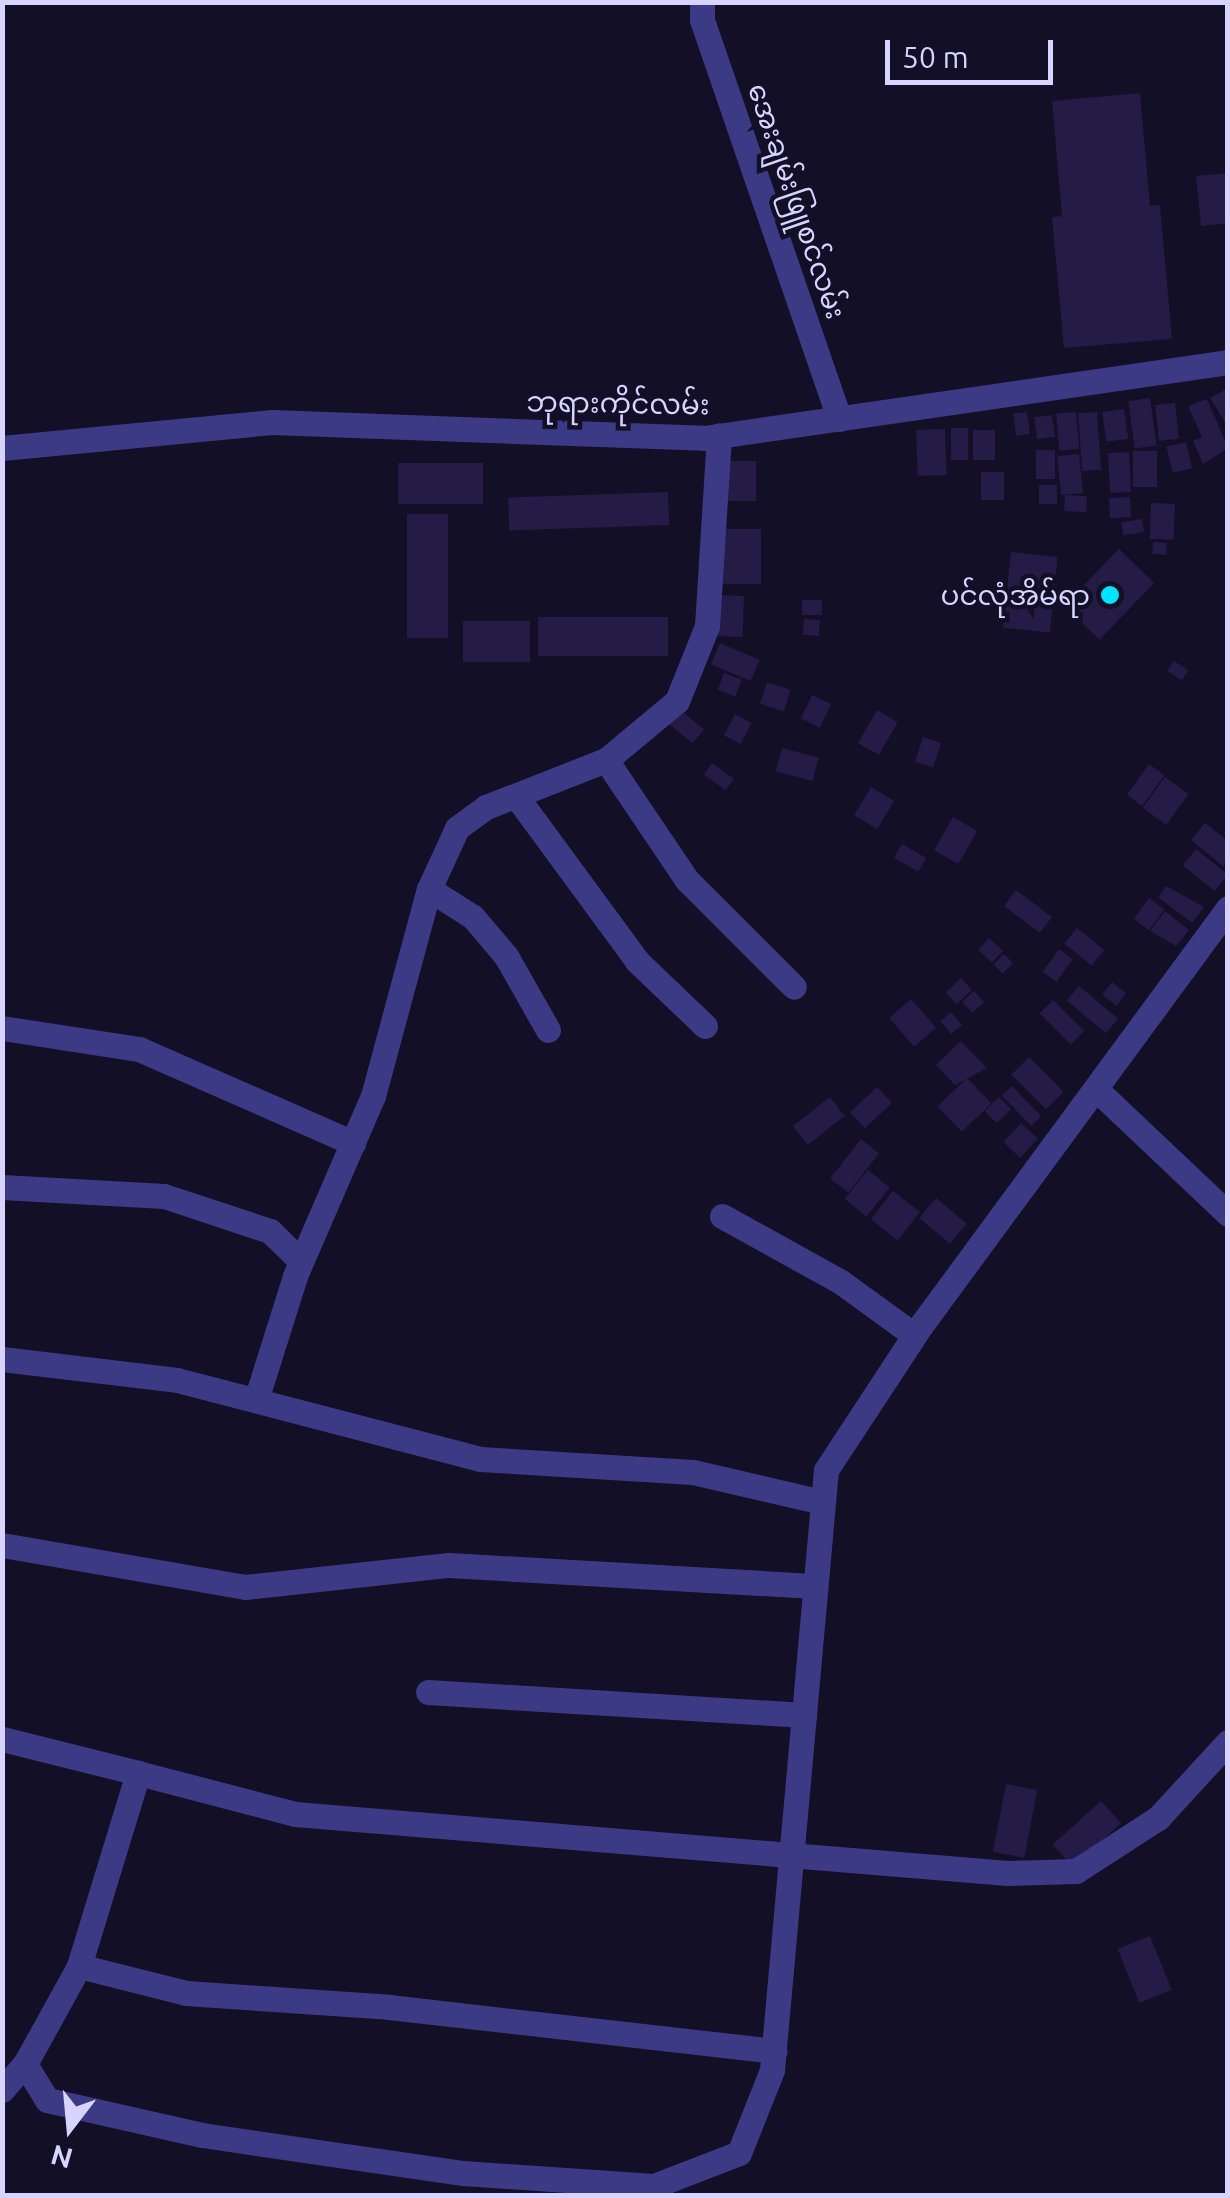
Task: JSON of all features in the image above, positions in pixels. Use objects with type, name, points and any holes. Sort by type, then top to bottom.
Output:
[{"type":"street","name":"အေးချမ်းဖြူစင်လမ်း","points":[[702,2],[702,20],[839,419]]},
{"type":"street","name":"ဘုရားကိုင်လမ်း","points":[[2,448],[272,422],[718,436],[1228,362]]},
{"type":"street","points":[[256,1400],[301,1261],[372,1096],[429,889],[456,828],[516,796],[606,760],[677,701],[707,626],[718,436]]},
{"type":"street","points":[[606,760],[686,880],[794,987]]},
{"type":"street","points":[[516,796],[637,961],[705,1026]]},
{"type":"street","points":[[429,889],[473,917],[506,956],[548,1030]]},
{"type":"street","points":[[25,2064],[47,2100],[202,2136],[462,2174],[654,2186],[738,2153],[774,2051],[826,1470],[914,1336],[1226,913]]},
{"type":"street","points":[[2,1028],[139,1049],[268,1100],[352,1143]]},
{"type":"street","points":[[1098,1091],[1228,1214]]},
{"type":"street","points":[[2,1187],[164,1196],[270,1231],[301,1261]]},
{"type":"street","points":[[722,1216],[840,1282],[914,1336]]},
{"type":"street","points":[[2,1358],[177,1380],[480,1459],[693,1472],[822,1502]]},
{"type":"street","points":[[2,1545],[245,1587],[449,1564],[816,1586]]},
{"type":"street","points":[[428,1692],[804,1715]]},
{"type":"street","points":[[2,1739],[296,1814],[1008,1872],[1076,1871],[1158,1818],[1228,1742]]},
{"type":"street","points":[[2,2090],[25,2064],[80,1966],[138,1773]]},
{"type":"street","points":[[80,1966],[186,1992],[390,2007],[774,2051]]},
{"type":"building","points":[[1140,93],[1150,206],[1160,205],[1172,339],[1064,348],[1052,217],[1062,216],[1052,101]]},
{"type":"building","points":[[1228,173],[1228,223],[1201,226],[1196,176]]},
{"type":"building","points":[[1228,388],[1228,427],[1210,398]]},
{"type":"building","points":[[1150,398],[1157,446],[1135,449],[1128,401]]},
{"type":"building","points":[[1207,399],[1228,448],[1203,464],[1193,441],[1202,437],[1188,406]]},
{"type":"building","points":[[1175,403],[1179,439],[1159,441],[1155,405]]},
{"type":"building","points":[[1124,409],[1128,439],[1106,442],[1102,412]]},
{"type":"building","points":[[1027,412],[1030,434],[1016,436],[1013,414]]},
{"type":"building","points":[[1076,412],[1079,449],[1059,451],[1056,414]]},
{"type":"building","points":[[1097,412],[1101,470],[1082,471],[1078,413]]},
{"type":"building","points":[[1052,415],[1055,437],[1037,439],[1034,418]]},
{"type":"building","points":[[951,428],[968,428],[968,460],[951,460]]},
{"type":"building","points":[[945,429],[947,475],[918,476],[916,430]]},
{"type":"building","points":[[973,430],[995,430],[995,460],[973,460]]},
{"type":"building","points":[[1186,442],[1192,468],[1173,473],[1167,446]]},
{"type":"building","points":[[1036,450],[1055,450],[1055,479],[1036,479]]},
{"type":"building","points":[[1133,451],[1157,451],[1157,487],[1133,487]]},
{"type":"building","points":[[1129,452],[1131,492],[1110,493],[1108,453]]},
{"type":"building","points":[[1079,454],[1083,493],[1061,495],[1057,456]]},
{"type":"building","points":[[726,461],[756,461],[756,501],[726,501]]},
{"type":"building","points":[[398,463],[483,463],[483,504],[398,504]]},
{"type":"building","points":[[981,472],[1004,472],[1004,500],[981,500]]},
{"type":"building","points":[[1039,485],[1057,485],[1057,504],[1039,504]]},
{"type":"building","points":[[668,492],[669,525],[509,531],[508,498]]},
{"type":"building","points":[[1065,495],[1087,496],[1086,512],[1064,511]]},
{"type":"building","points":[[1130,497],[1131,517],[1110,518],[1109,498]]},
{"type":"building","points":[[1151,503],[1175,504],[1174,540],[1150,539]]},
{"type":"building","points":[[407,514],[448,514],[448,638],[407,638]]},
{"type":"building","points":[[1142,519],[1144,532],[1123,535],[1121,522]]},
{"type":"building","points":[[723,529],[761,529],[761,584],[723,584]]},
{"type":"building","points":[[1153,542],[1167,543],[1166,555],[1152,554]]},
{"type":"building","name":"ပင်လုံအိမ်ရာ","points":[[1119,549],[1154,583],[1099,640],[1064,606]]},
{"type":"building","name":"ပင်လုံအိမ်ရာ","points":[[1011,552],[1058,557],[1050,632],[1003,628]]},
{"type":"building","points":[[716,595],[744,596],[743,637],[715,636]]},
{"type":"building","points":[[802,600],[822,600],[822,615],[802,615]]},
{"type":"building","points":[[538,617],[668,617],[668,656],[538,656]]},
{"type":"building","points":[[804,619],[820,620],[819,636],[803,635]]},
{"type":"building","points":[[463,621],[530,621],[530,662],[463,662]]},
{"type":"building","points":[[720,643],[760,660],[751,681],[711,664]]},
{"type":"building","points":[[1174,661],[1188,670],[1182,680],[1167,671]]},
{"type":"building","points":[[724,673],[742,680],[735,697],[718,690]]},
{"type":"building","points":[[767,682],[791,690],[784,712],[760,704]]},
{"type":"building","points":[[812,695],[831,704],[820,727],[801,719]]},
{"type":"building","points":[[679,709],[704,729],[693,743],[668,723]]},
{"type":"building","points":[[877,710],[898,722],[879,755],[858,743]]},
{"type":"building","points":[[735,714],[752,723],[741,744],[724,735]]},
{"type":"building","points":[[923,737],[941,743],[933,768],[915,762]]},
{"type":"building","points":[[782,748],[819,758],[812,781],[776,771]]},
{"type":"building","points":[[712,763],[734,779],[726,790],[704,774]]},
{"type":"building","points":[[1149,764],[1164,775],[1142,806],[1127,795]]},
{"type":"building","points":[[1165,777],[1188,794],[1166,825],[1143,808]]},
{"type":"building","points":[[871,787],[894,801],[877,829],[854,815]]},
{"type":"building","points":[[953,817],[977,831],[958,864],[934,850]]},
{"type":"building","points":[[1205,823],[1228,841],[1224,867],[1191,840]]},
{"type":"building","points":[[902,844],[926,858],[918,872],[894,858]]},
{"type":"building","points":[[1196,849],[1228,875],[1215,891],[1183,865]]},
{"type":"building","points":[[1166,886],[1204,907],[1192,923],[1158,897]]},
{"type":"building","points":[[1016,890],[1052,917],[1040,933],[1004,906]]},
{"type":"building","points":[[1149,898],[1164,909],[1149,930],[1134,919]]},
{"type":"building","points":[[1165,911],[1189,930],[1176,946],[1150,931]]},
{"type":"building","points":[[1077,928],[1104,950],[1092,966],[1064,944]]},
{"type":"building","points":[[989,938],[1003,951],[992,963],[978,950]]},
{"type":"building","points":[[1059,949],[1073,959],[1056,982],[1043,972]]},
{"type":"building","points":[[1004,954],[1013,963],[1003,974],[993,965]]},
{"type":"building","points":[[961,978],[972,990],[957,1004],[946,992]]},
{"type":"building","points":[[1112,982],[1126,993],[1116,1006],[1102,995]]},
{"type":"building","points":[[1079,986],[1118,1019],[1106,1033],[1067,1001]]},
{"type":"building","points":[[974,991],[984,1002],[972,1013],[962,1002]]},
{"type":"building","points":[[911,999],[936,1028],[914,1047],[889,1018]]},
{"type":"building","points":[[1053,1000],[1084,1031],[1071,1045],[1040,1013]]},
{"type":"building","points":[[951,1012],[962,1025],[951,1034],[940,1021]]},
{"type":"building","points":[[961,1041],[987,1068],[955,1085],[936,1065]]},
{"type":"building","points":[[1029,1057],[1064,1092],[1046,1109],[1011,1075]]},
{"type":"building","points":[[967,1078],[991,1103],[962,1132],[938,1106]]},
{"type":"building","points":[[1012,1086],[1041,1116],[1031,1126],[1002,1096]]},
{"type":"building","points":[[877,1087],[892,1103],[865,1128],[850,1112]]},
{"type":"building","points":[[830,1097],[845,1116],[808,1145],[793,1126]]},
{"type":"building","points":[[999,1097],[1011,1109],[997,1123],[985,1111]]},
{"type":"building","points":[[1021,1123],[1038,1139],[1020,1158],[1003,1142]]},
{"type":"building","points":[[861,1139],[879,1153],[848,1193],[830,1178]]},
{"type":"building","points":[[868,1170],[890,1188],[866,1216],[845,1199]]},
{"type":"building","points":[[893,1191],[920,1212],[898,1240],[871,1219]]},
{"type":"building","points":[[936,1198],[967,1224],[950,1244],[919,1218]]},
{"type":"building","points":[[1006,1784],[1037,1790],[1024,1858],[993,1852]]},
{"type":"building","points":[[1101,1801],[1121,1823],[1073,1867],[1053,1844]]},
{"type":"building","points":[[1150,1936],[1172,1990],[1139,2003],[1118,1949]]},
{"type":"place","name":"ပင်လုံအိမ်ရာ","points":[[1110,595]]}]
